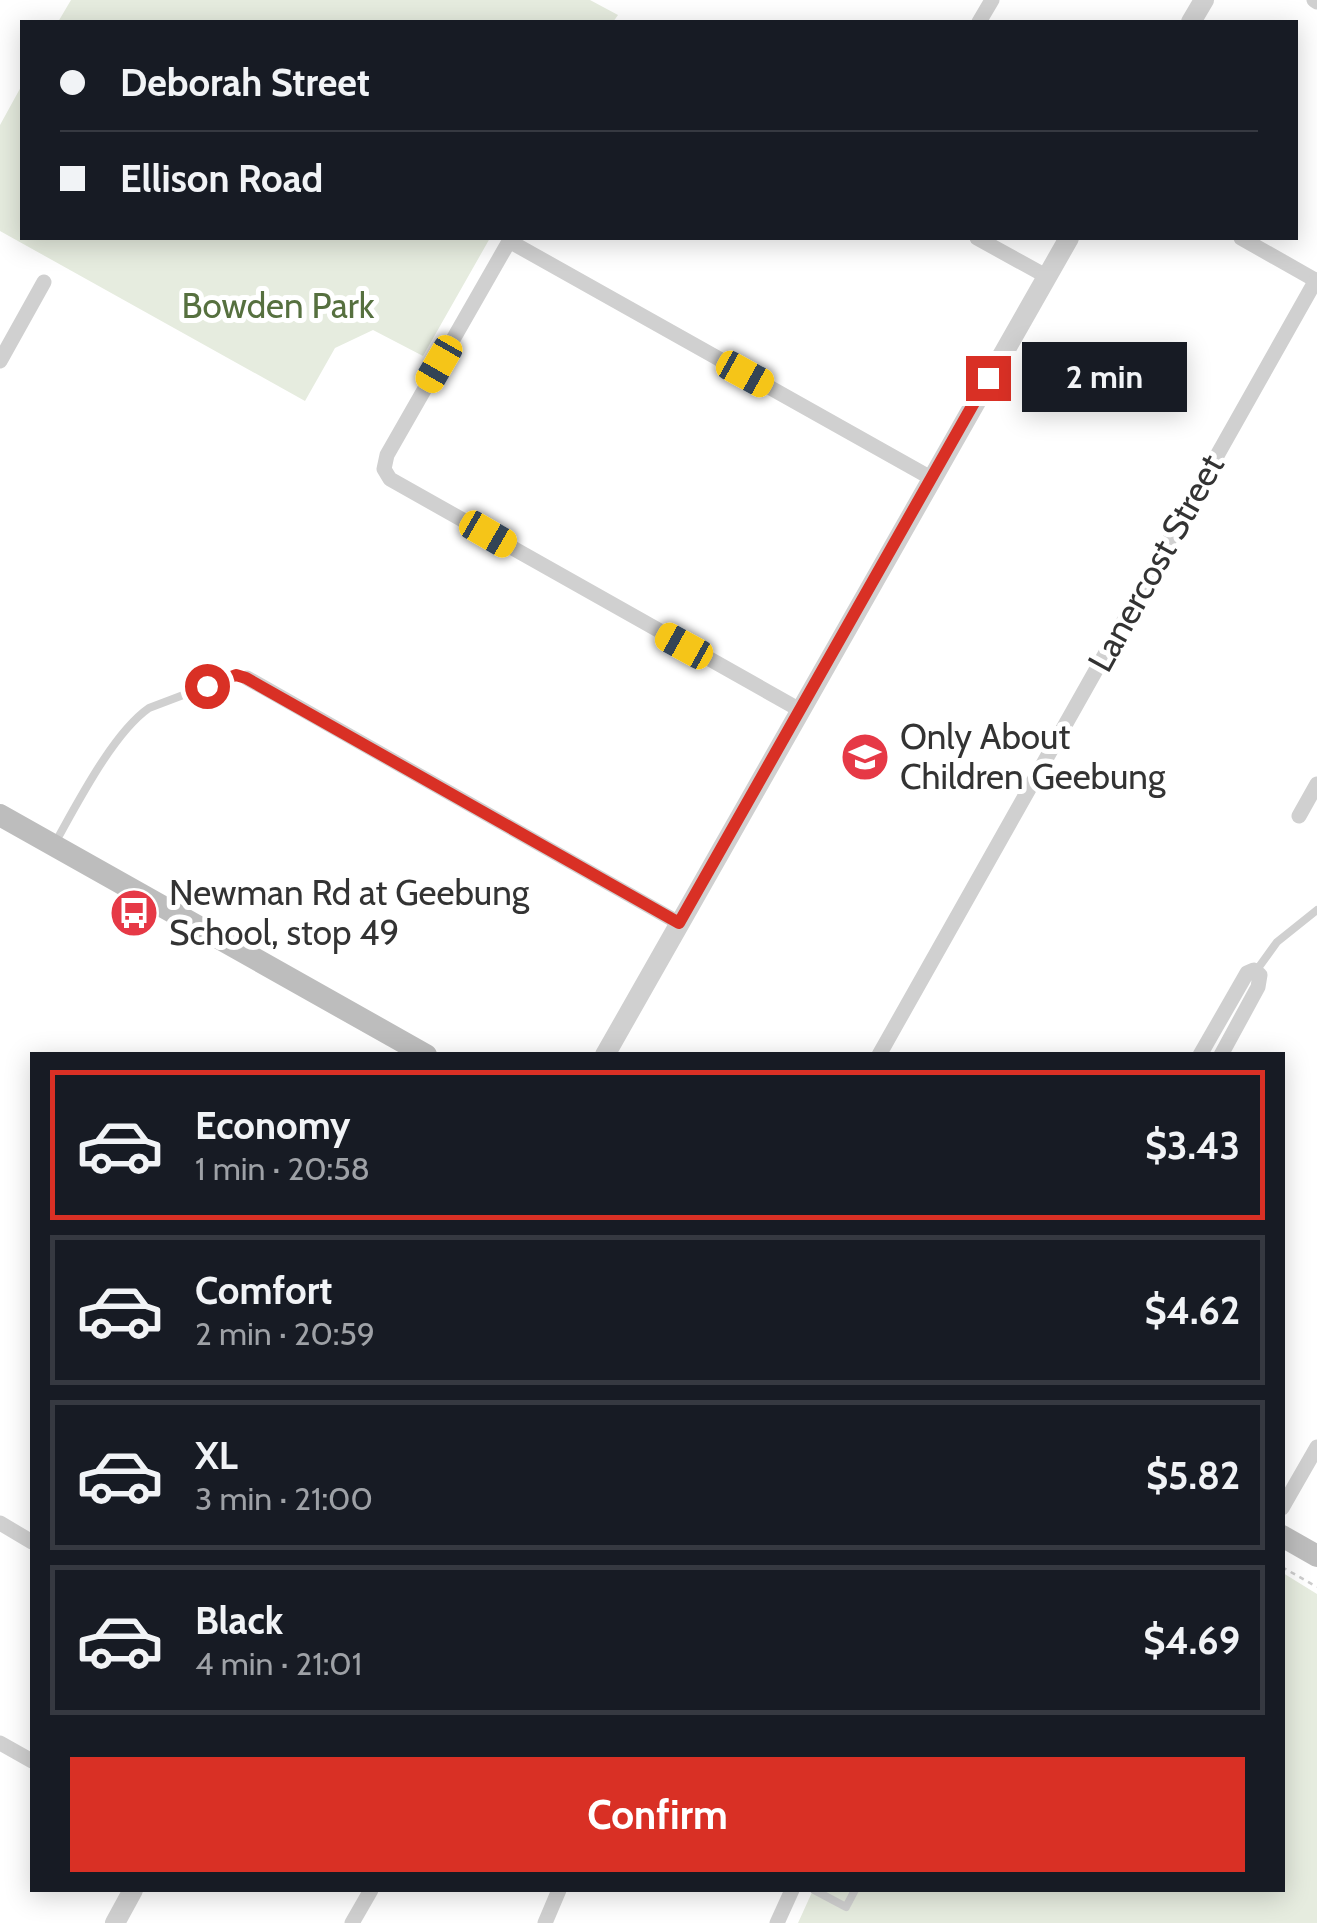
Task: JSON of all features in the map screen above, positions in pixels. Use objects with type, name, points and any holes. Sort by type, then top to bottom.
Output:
[{"type":"main road","points":[[0,815],[421,1052]]},
{"type":"main road","points":[[1285,1538],[1317,1556]]},
{"type":"street","points":[[509,240],[387,456],[384,468],[390,478],[800,710]]},
{"type":"street","points":[[512,240],[931,478]]},
{"type":"street","points":[[981,240],[1046,276]]},
{"type":"street","points":[[606,1052],[1068,240]]},
{"type":"street","points":[[1245,240],[1316,280]]},
{"type":"street","name":"Lanercost Street","points":[[881,1052],[1316,280]]},
{"type":"street","points":[[0,360],[44,282]]},
{"type":"street","points":[[0,321],[17,331]]},
{"type":"street","points":[[246,678],[679,923]]},
{"type":"street","points":[[1299,816],[1317,784]]},
{"type":"street","points":[[1202,1052],[1247,973],[1256,971],[1260,978],[1255,994],[1223,1052]]},
{"type":"street","points":[[1285,1503],[1317,1447]]},
{"type":"street","points":[[0,1524],[30,1541]]},
{"type":"street","points":[[0,1743],[30,1760]]},
{"type":"street","points":[[115,1923],[133,1892]]},
{"type":"street","points":[[352,1923],[369,1892]]},
{"type":"street","points":[[545,1923],[558,1892]]},
{"type":"street","points":[[777,1923],[791,1892]]},
{"type":"lane","points":[[54,845],[106,756],[140,714],[236,675],[246,678]]},
{"type":"lane","points":[[1256,971],[1277,942],[1317,910]]},
{"type":"lane","points":[[818,1892],[846,1906],[854,1892]]},
{"type":"path","points":[[1285,1569],[1317,1587]]},
{"type":"green space","points":[[71,0],[590,0],[618,15],[614,20],[59,20]]},
{"type":"green space","name":"Bowden Park","points":[[20,89],[20,240],[489,240],[423,356],[373,330],[335,348],[305,401],[0,231],[0,125]]},
{"type":"green space","points":[[1285,1574],[1317,1594],[1317,1923],[798,1923],[812,1892],[1285,1892]]},
{"type":"place","name":"Only About Children Geebung","points":[[865,757]]},
{"type":"place","name":"Newman Rd at Geebung School, stop 49","points":[[134,913]]},
{"type":"route","points":[[207,686],[236,675],[246,678],[679,923],[988,378]]}]
